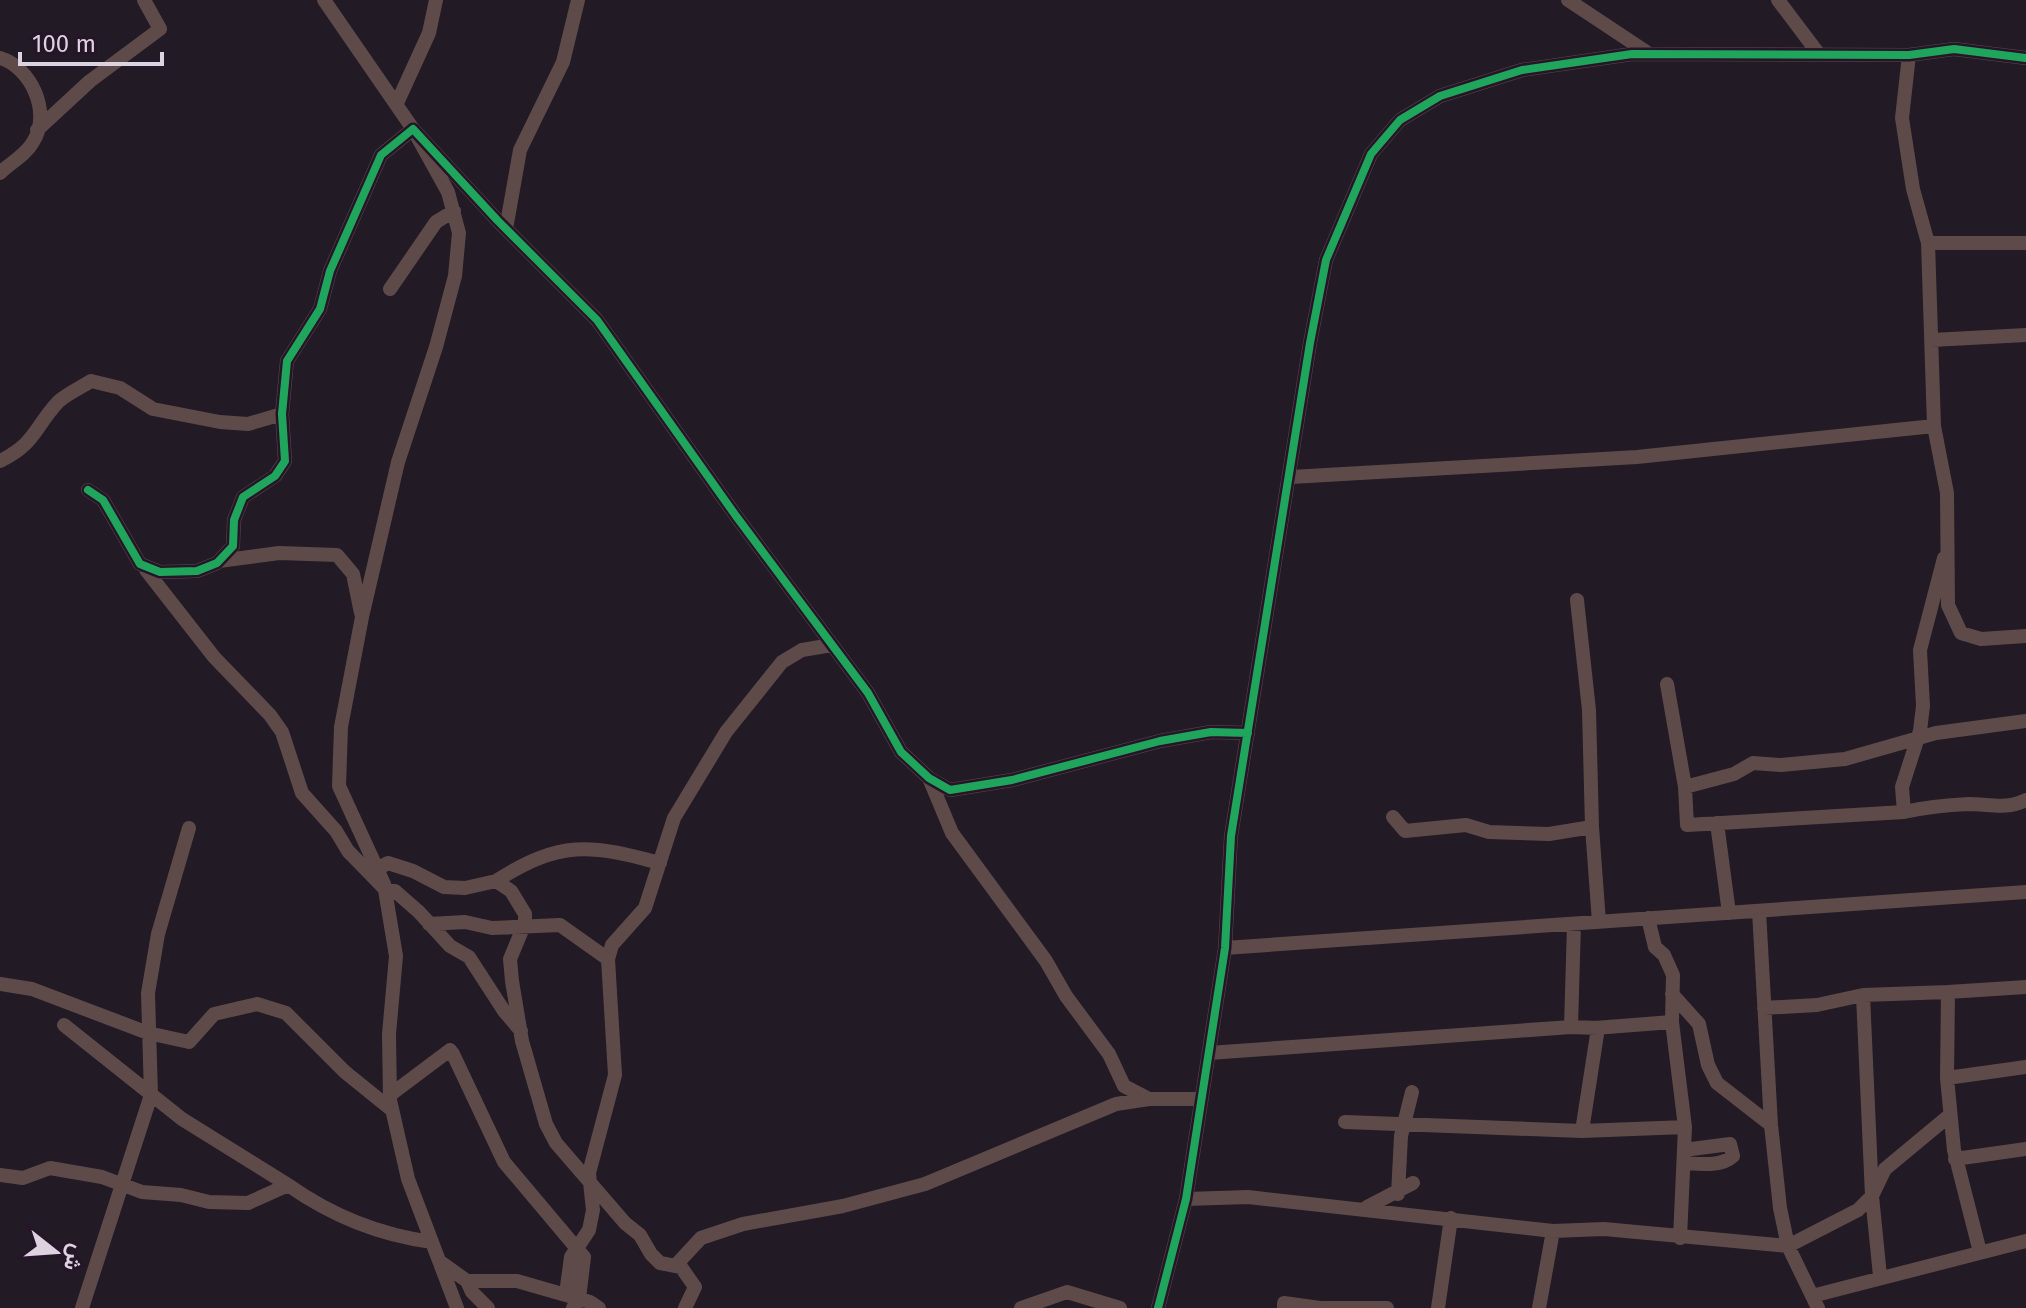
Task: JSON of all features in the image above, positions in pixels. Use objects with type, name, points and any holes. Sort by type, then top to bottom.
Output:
[{"type":"street","points":[[37,130],[90,81],[160,29],[144,0]]},
{"type":"street","points":[[324,0],[413,129],[454,211],[459,233],[455,276],[398,462],[362,617],[341,727],[339,786],[385,889],[396,956],[389,1034],[391,1103],[408,1179],[457,1308]]},
{"type":"street","points":[[397,103],[429,33],[436,0]]},
{"type":"street","points":[[506,229],[520,150],[563,62],[578,0]]},
{"type":"street","points":[[1568,0],[1648,53]]},
{"type":"street","points":[[1778,0],[1818,53]]},
{"type":"street","points":[[1158,1308],[1186,1199],[1225,948],[1231,836],[1326,260],[1371,154],[1400,120],[1440,96],[1522,70],[1648,53],[1909,55],[1954,49],[2026,58]]},
{"type":"street","points":[[1909,55],[1902,118],[1913,189],[1928,243],[1934,426],[1947,493],[1948,605],[1961,633],[1981,639],[2026,636]]},
{"type":"street","points":[[0,58],[15,62],[29,76],[37,99],[34,142],[0,173]]},
{"type":"street","points":[[413,129],[506,229],[597,320],[868,693],[901,752],[929,778],[950,790],[1012,780],[1160,741],[1211,732],[1248,733]]},
{"type":"street","points":[[219,561],[233,546],[234,520],[243,497],[275,476],[285,461],[282,414],[287,361],[320,309],[330,271],[381,155],[413,129]]},
{"type":"street","points":[[390,289],[436,222],[454,211]]},
{"type":"street","points":[[1928,243],[2026,243]]},
{"type":"street","points":[[1932,340],[2026,335]]},
{"type":"street","points":[[0,461],[20,451],[36,436],[60,400],[91,381],[120,388],[153,409],[220,422],[248,424],[282,414]]},
{"type":"street","points":[[1291,477],[1637,457],[1934,426]]},
{"type":"street","points":[[88,490],[103,500],[140,564],[157,580],[214,657],[270,715],[282,732],[302,793],[336,831],[348,851],[385,889],[395,891],[476,965],[504,1011],[521,1031]]},
{"type":"street","points":[[1904,812],[1902,787],[1918,739],[1923,706],[1920,650],[1937,576],[1948,548]]},
{"type":"street","points":[[140,564],[160,572],[197,571],[219,561],[279,553],[337,555],[353,574],[362,617]]},
{"type":"street","points":[[1577,600],[1589,710],[1592,827],[1599,922]]},
{"type":"street","points":[[577,1246],[589,1230],[593,1210],[589,1182],[615,1075],[608,959],[612,945],[645,908],[674,818],[726,732],[753,695],[782,662],[802,650],[832,645]]},
{"type":"street","points":[[1667,684],[1685,787],[1687,825],[1904,812],[1973,804],[2013,807],[2026,800]]},
{"type":"street","points":[[1685,787],[1734,774],[1753,763],[1781,765],[1845,759],[1936,733],[2026,721]]},
{"type":"street","points":[[929,778],[952,833],[1046,961],[1066,996],[1109,1054],[1124,1086],[1149,1099]]},
{"type":"street","points":[[1393,817],[1405,831],[1466,825],[1489,832],[1549,834],[1592,827]]},
{"type":"street","points":[[1717,823],[1729,913]]},
{"type":"street","points":[[82,1308],[151,1095],[148,993],[158,934],[189,828]]},
{"type":"street","points":[[377,869],[388,863],[413,871],[444,887],[465,888],[496,881],[548,853],[581,848],[612,849],[660,863]]},
{"type":"street","points":[[496,881],[519,902],[525,914],[524,926],[510,959],[521,1031],[546,1124],[556,1143],[640,1235],[651,1254],[660,1263],[675,1266],[690,1275],[695,1287],[685,1308]]},
{"type":"street","points":[[1225,948],[2026,892]]},
{"type":"street","points":[[1759,911],[1771,1125],[1788,1246],[1816,1305],[1880,1276],[2026,1241]]},
{"type":"street","points":[[1648,918],[1655,947],[1664,955],[1673,975],[1672,1022],[1685,1127],[1680,1238]]},
{"type":"street","points":[[429,924],[465,922],[492,928],[560,925],[608,959]]},
{"type":"street","points":[[1571,1027],[1574,924]]},
{"type":"street","points":[[0,984],[32,989],[148,1033],[189,1042],[214,1014],[257,1004],[286,1013],[345,1072],[391,1103]]},
{"type":"street","points":[[1764,1008],[1817,1005],[1863,995],[2026,987]]},
{"type":"street","points":[[1948,992],[1947,1078],[1955,1159],[1980,1252]]},
{"type":"street","points":[[1672,994],[1699,1024],[1708,1065],[1717,1083],[1771,1125]]},
{"type":"street","points":[[1863,995],[1872,1196],[1880,1276]]},
{"type":"street","points":[[1209,1053],[1672,1022]]},
{"type":"street","points":[[64,1025],[182,1119],[313,1203],[390,1236],[432,1242]]},
{"type":"street","points":[[1582,1131],[1598,1028],[1595,1028]]},
{"type":"street","points":[[391,1103],[450,1050],[463,1071],[504,1162],[584,1257],[573,1300]]},
{"type":"street","points":[[1947,1078],[2026,1067]]},
{"type":"street","points":[[1398,1194],[1403,1125],[1412,1092]]},
{"type":"street","points":[[675,1266],[701,1238],[743,1224],[843,1206],[925,1184],[1116,1104],[1149,1099],[1201,1099]]},
{"type":"street","points":[[1186,1199],[1248,1197],[1553,1231],[1604,1229],[1788,1246],[1858,1210],[1872,1196],[1885,1169],[1950,1115]]},
{"type":"street","points":[[1345,1122],[1582,1131],[1685,1127]]},
{"type":"street","points":[[1955,1159],[2026,1149]]},
{"type":"street","points":[[0,1175],[23,1178],[50,1168],[142,1192],[181,1195],[209,1202],[248,1203],[288,1185]]},
{"type":"street","points":[[1362,1208],[1398,1194],[1413,1183]]},
{"type":"street","points":[[1438,1308],[1451,1218]]},
{"type":"street","points":[[1539,1308],[1553,1231]]},
{"type":"street","points":[[439,1261],[467,1281],[472,1292],[488,1308]]},
{"type":"street","points":[[467,1281],[517,1281],[599,1308]]},
{"type":"street","points":[[1021,1308],[1067,1292],[1120,1308]]},
{"type":"street","points":[[1284,1308],[1284,1303],[1320,1308],[1387,1308]]},
{"type":"cycle path","points":[[1158,1308],[1186,1199],[1225,948],[1231,836],[1310,343],[1326,260],[1371,154],[1400,120],[1440,96],[1522,70],[1632,54],[1909,55],[1954,49],[2026,58]]},
{"type":"cycle path","points":[[88,490],[103,500],[140,564],[160,572],[197,571],[217,563],[233,546],[234,520],[243,497],[275,476],[285,461],[282,414],[287,361],[320,309],[330,271],[381,155],[413,129],[498,221],[597,320],[736,516],[868,693],[901,752],[929,778],[950,790],[1012,780],[1160,741],[1211,732],[1248,733]]}]
